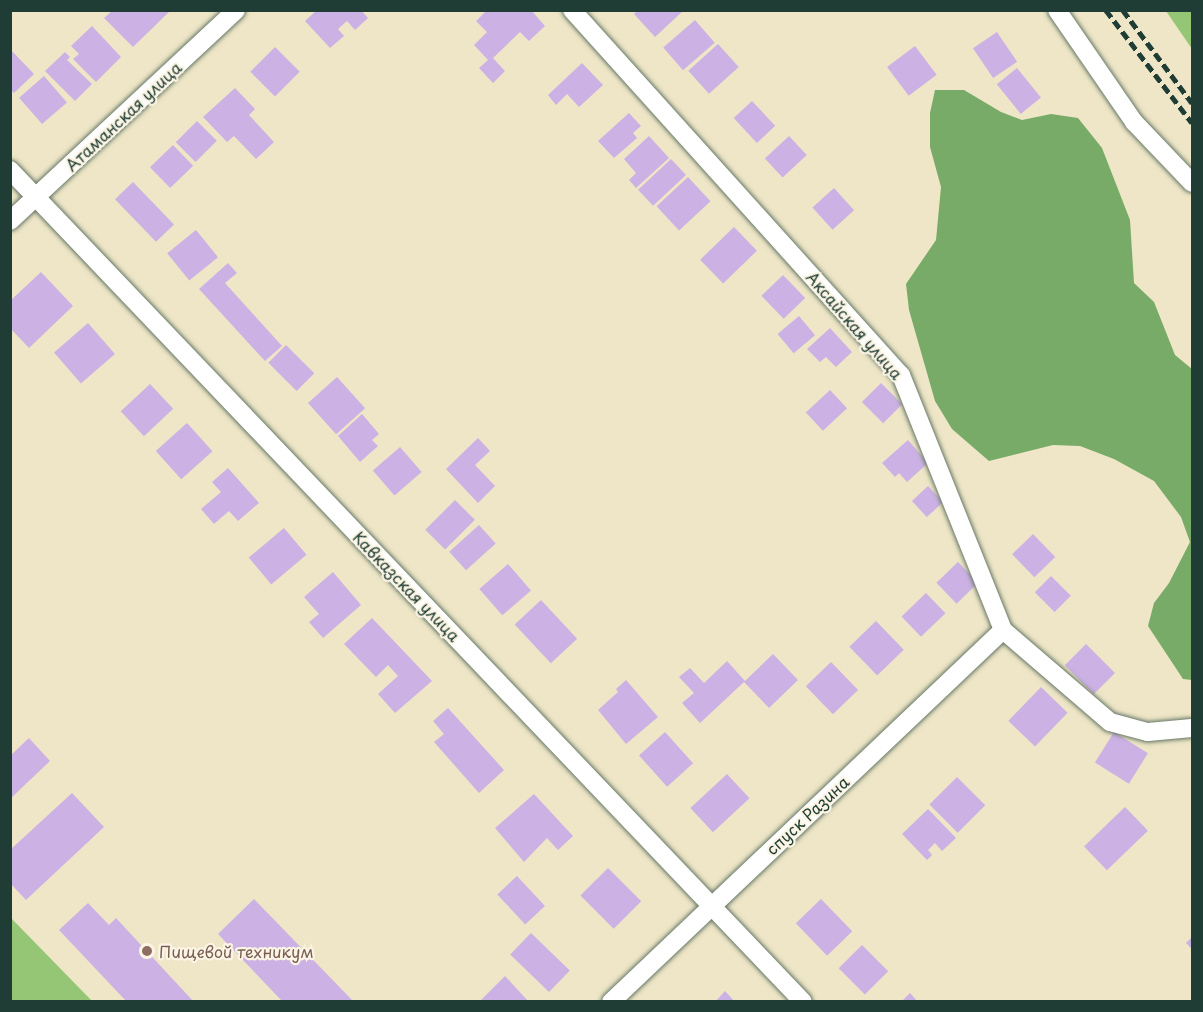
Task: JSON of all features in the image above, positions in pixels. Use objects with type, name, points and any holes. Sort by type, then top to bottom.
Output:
[{"type":"street","name":"Атаманская улица","points":[[10,221],[236,10]]},
{"type":"street","name":"Аксайская улица","points":[[572,10],[901,375],[1004,630],[1110,722],[1148,732],[1192,728]]},
{"type":"street","points":[[1058,10],[1134,122],[1192,183]]},
{"type":"street","name":"Кавказская улица","points":[[10,170],[803,1002]]},
{"type":"street","name":"спуск Разина","points":[[611,1002],[1004,630]]},
{"type":"green space","points":[[1166,11],[1192,11],[1192,49]]},
{"type":"green space","points":[[935,90],[964,90],[1001,112],[1022,120],[1051,114],[1078,118],[1102,148],[1130,220],[1134,283],[1154,302],[1175,355],[1192,369],[1192,680],[1183,679],[1148,626],[1154,603],[1169,583],[1190,542],[1181,517],[1154,481],[1114,459],[1080,446],[1053,445],[989,461],[952,429],[935,401],[909,310],[906,284],[936,240],[941,187],[930,147],[930,113]]},
{"type":"green space","points":[[11,918],[92,1001],[11,1001]]},
{"type":"building","points":[[113,10],[167,10],[169,12],[133,47],[104,18]]},
{"type":"building","points":[[317,10],[361,10],[368,18],[355,30],[347,21],[338,29],[344,36],[330,48],[305,21]]},
{"type":"building","points":[[487,10],[531,10],[545,26],[529,41],[520,32],[493,58],[505,71],[493,83],[479,68],[488,60],[474,45],[487,32],[476,21]]},
{"type":"building","points":[[638,10],[684,10],[655,37],[634,14]]},
{"type":"building","points":[[695,20],[715,43],[683,70],[663,48]]},
{"type":"building","points":[[92,26],[121,57],[96,82],[73,59],[79,54],[71,46]]},
{"type":"building","points":[[997,32],[1017,62],[993,78],[973,48]]},
{"type":"building","points":[[718,44],[739,67],[709,94],[688,71]]},
{"type":"building","points":[[915,46],[937,75],[909,96],[887,67]]},
{"type":"building","points":[[275,47],[300,72],[275,96],[250,72]]},
{"type":"building","points":[[10,49],[34,74],[14,93],[10,89]]},
{"type":"building","points":[[65,52],[70,57],[67,60],[92,84],[75,101],[45,71]]},
{"type":"building","points":[[582,63],[603,85],[579,107],[567,94],[556,105],[548,95]]},
{"type":"building","points":[[1017,68],[1041,98],[1021,114],[997,84]]},
{"type":"building","points":[[44,76],[67,102],[42,124],[19,98]]},
{"type":"building","points":[[235,88],[255,109],[249,115],[274,142],[256,159],[234,136],[227,142],[203,117]]},
{"type":"building","points":[[752,101],[775,126],[757,143],[734,118]]},
{"type":"building","points":[[629,113],[641,126],[633,133],[637,138],[614,158],[598,141]]},
{"type":"building","points":[[197,121],[217,141],[196,162],[176,142]]},
{"type":"building","points":[[649,136],[669,158],[636,188],[629,180],[636,173],[624,159]]},
{"type":"building","points":[[789,136],[807,155],[783,178],[765,159]]},
{"type":"building","points":[[173,145],[193,166],[170,188],[150,167]]},
{"type":"building","points":[[671,159],[686,175],[653,206],[638,190]]},
{"type":"building","points":[[688,177],[711,201],[679,230],[657,206]]},
{"type":"building","points":[[133,182],[174,224],[156,242],[115,199]]},
{"type":"building","points":[[834,188],[854,210],[833,230],[812,207]]},
{"type":"building","points":[[734,227],[757,251],[723,283],[700,260]]},
{"type":"building","points":[[196,230],[218,257],[189,280],[167,253]]},
{"type":"building","points":[[228,263],[237,273],[225,283],[282,346],[265,361],[199,289]]},
{"type":"building","points":[[41,272],[73,306],[29,348],[10,328],[10,301]]},
{"type":"building","points":[[783,275],[805,298],[784,319],[761,296]]},
{"type":"building","points":[[799,316],[815,335],[794,353],[778,334]]},
{"type":"building","points":[[88,323],[115,354],[81,383],[54,353]]},
{"type":"building","points":[[830,328],[852,352],[836,367],[826,357],[820,362],[807,349]]},
{"type":"building","points":[[286,345],[314,373],[297,391],[268,363]]},
{"type":"building","points":[[337,377],[365,408],[336,434],[308,403]]},
{"type":"building","points":[[881,383],[902,404],[883,423],[862,402]]},
{"type":"building","points":[[150,384],[173,409],[144,436],[121,411]]},
{"type":"building","points":[[830,390],[847,408],[823,431],[806,413]]},
{"type":"building","points":[[362,414],[379,434],[372,440],[378,446],[360,462],[338,436]]},
{"type":"building","points":[[187,423],[212,451],[181,479],[156,451]]},
{"type":"building","points":[[478,438],[490,451],[475,465],[495,486],[478,503],[446,469]]},
{"type":"building","points":[[908,440],[928,463],[907,482],[899,473],[895,477],[882,463]]},
{"type":"building","points":[[400,447],[422,472],[394,496],[373,471]]},
{"type":"building","points":[[228,468],[259,503],[238,521],[229,511],[214,524],[201,509],[221,492],[212,482]]},
{"type":"building","points":[[928,486],[943,502],[927,517],[912,501]]},
{"type":"building","points":[[455,500],[475,520],[445,549],[425,530]]},
{"type":"building","points":[[479,525],[496,544],[466,570],[449,552]]},
{"type":"building","points":[[284,528],[306,555],[271,584],[249,558]]},
{"type":"building","points":[[1033,534],[1055,557],[1034,577],[1012,554]]},
{"type":"building","points":[[958,562],[978,583],[957,604],[936,583]]},
{"type":"building","points":[[508,564],[531,590],[502,615],[479,589]]},
{"type":"building","points":[[333,572],[361,605],[323,638],[309,622],[319,614],[304,597]]},
{"type":"building","points":[[1051,576],[1071,596],[1055,612],[1035,592]]},
{"type":"building","points":[[926,593],[945,613],[921,637],[902,617]]},
{"type":"building","points":[[541,600],[577,639],[551,663],[515,625]]},
{"type":"building","points":[[372,618],[432,681],[395,713],[378,694],[398,676],[388,665],[376,677],[344,644]]},
{"type":"building","points":[[876,621],[904,650],[877,675],[849,647]]},
{"type":"building","points":[[1086,644],[1115,673],[1094,694],[1065,665]]},
{"type":"building","points":[[773,654],[798,680],[769,708],[744,682],[700,723],[682,703],[694,693],[679,677],[690,668],[704,683],[727,661],[745,681]]},
{"type":"building","points":[[831,662],[858,690],[833,714],[806,686]]},
{"type":"building","points":[[626,680],[658,717],[626,744],[598,710],[618,692],[616,689]]},
{"type":"building","points":[[1041,687],[1068,713],[1035,747],[1008,721]]},
{"type":"building","points":[[448,708],[504,770],[479,793],[434,742],[444,734],[433,721]]},
{"type":"building","points":[[665,732],[693,763],[667,787],[639,755]]},
{"type":"building","points":[[1114,732],[1148,753],[1129,784],[1095,763]]},
{"type":"building","points":[[29,738],[50,761],[10,799],[10,756]]},
{"type":"building","points":[[727,774],[750,798],[713,832],[690,808]]},
{"type":"building","points":[[957,777],[985,805],[958,833],[929,805]]},
{"type":"building","points":[[72,793],[104,827],[26,900],[10,883],[10,850]]},
{"type":"building","points":[[534,794],[573,836],[558,850],[547,838],[524,862],[495,828]]},
{"type":"building","points":[[1125,807],[1148,831],[1107,870],[1084,847]]},
{"type":"building","points":[[928,809],[956,838],[942,851],[935,843],[928,850],[932,855],[927,860],[902,834]]},
{"type":"building","points":[[608,868],[641,901],[614,929],[580,896]]},
{"type":"building","points":[[517,876],[545,906],[525,924],[497,894]]},
{"type":"building","points":[[254,899],[354,1002],[283,1002],[218,934]]},
{"type":"building","points":[[821,899],[852,931],[827,956],[796,923]]},
{"type":"building","points":[[88,903],[109,925],[116,918],[194,1002],[127,1002],[59,930]]},
{"type":"building","points":[[531,933],[570,971],[549,992],[510,955]]},
{"type":"building","points":[[1192,937],[1192,949],[1186,943]]},
{"type":"building","points":[[862,945],[888,971],[865,994],[839,968]]},
{"type":"building","points":[[505,976],[529,1002],[479,1002]]},
{"type":"building","points":[[725,991],[735,1002],[715,1002]]},
{"type":"building","points":[[910,993],[918,1002],[901,1002]]},
{"type":"railway","points":[[1106,10],[1192,123]]},
{"type":"railway","points":[[1123,10],[1192,103]]},
{"type":"place","name":"Пищевой техникум","points":[[147,951]]}]
